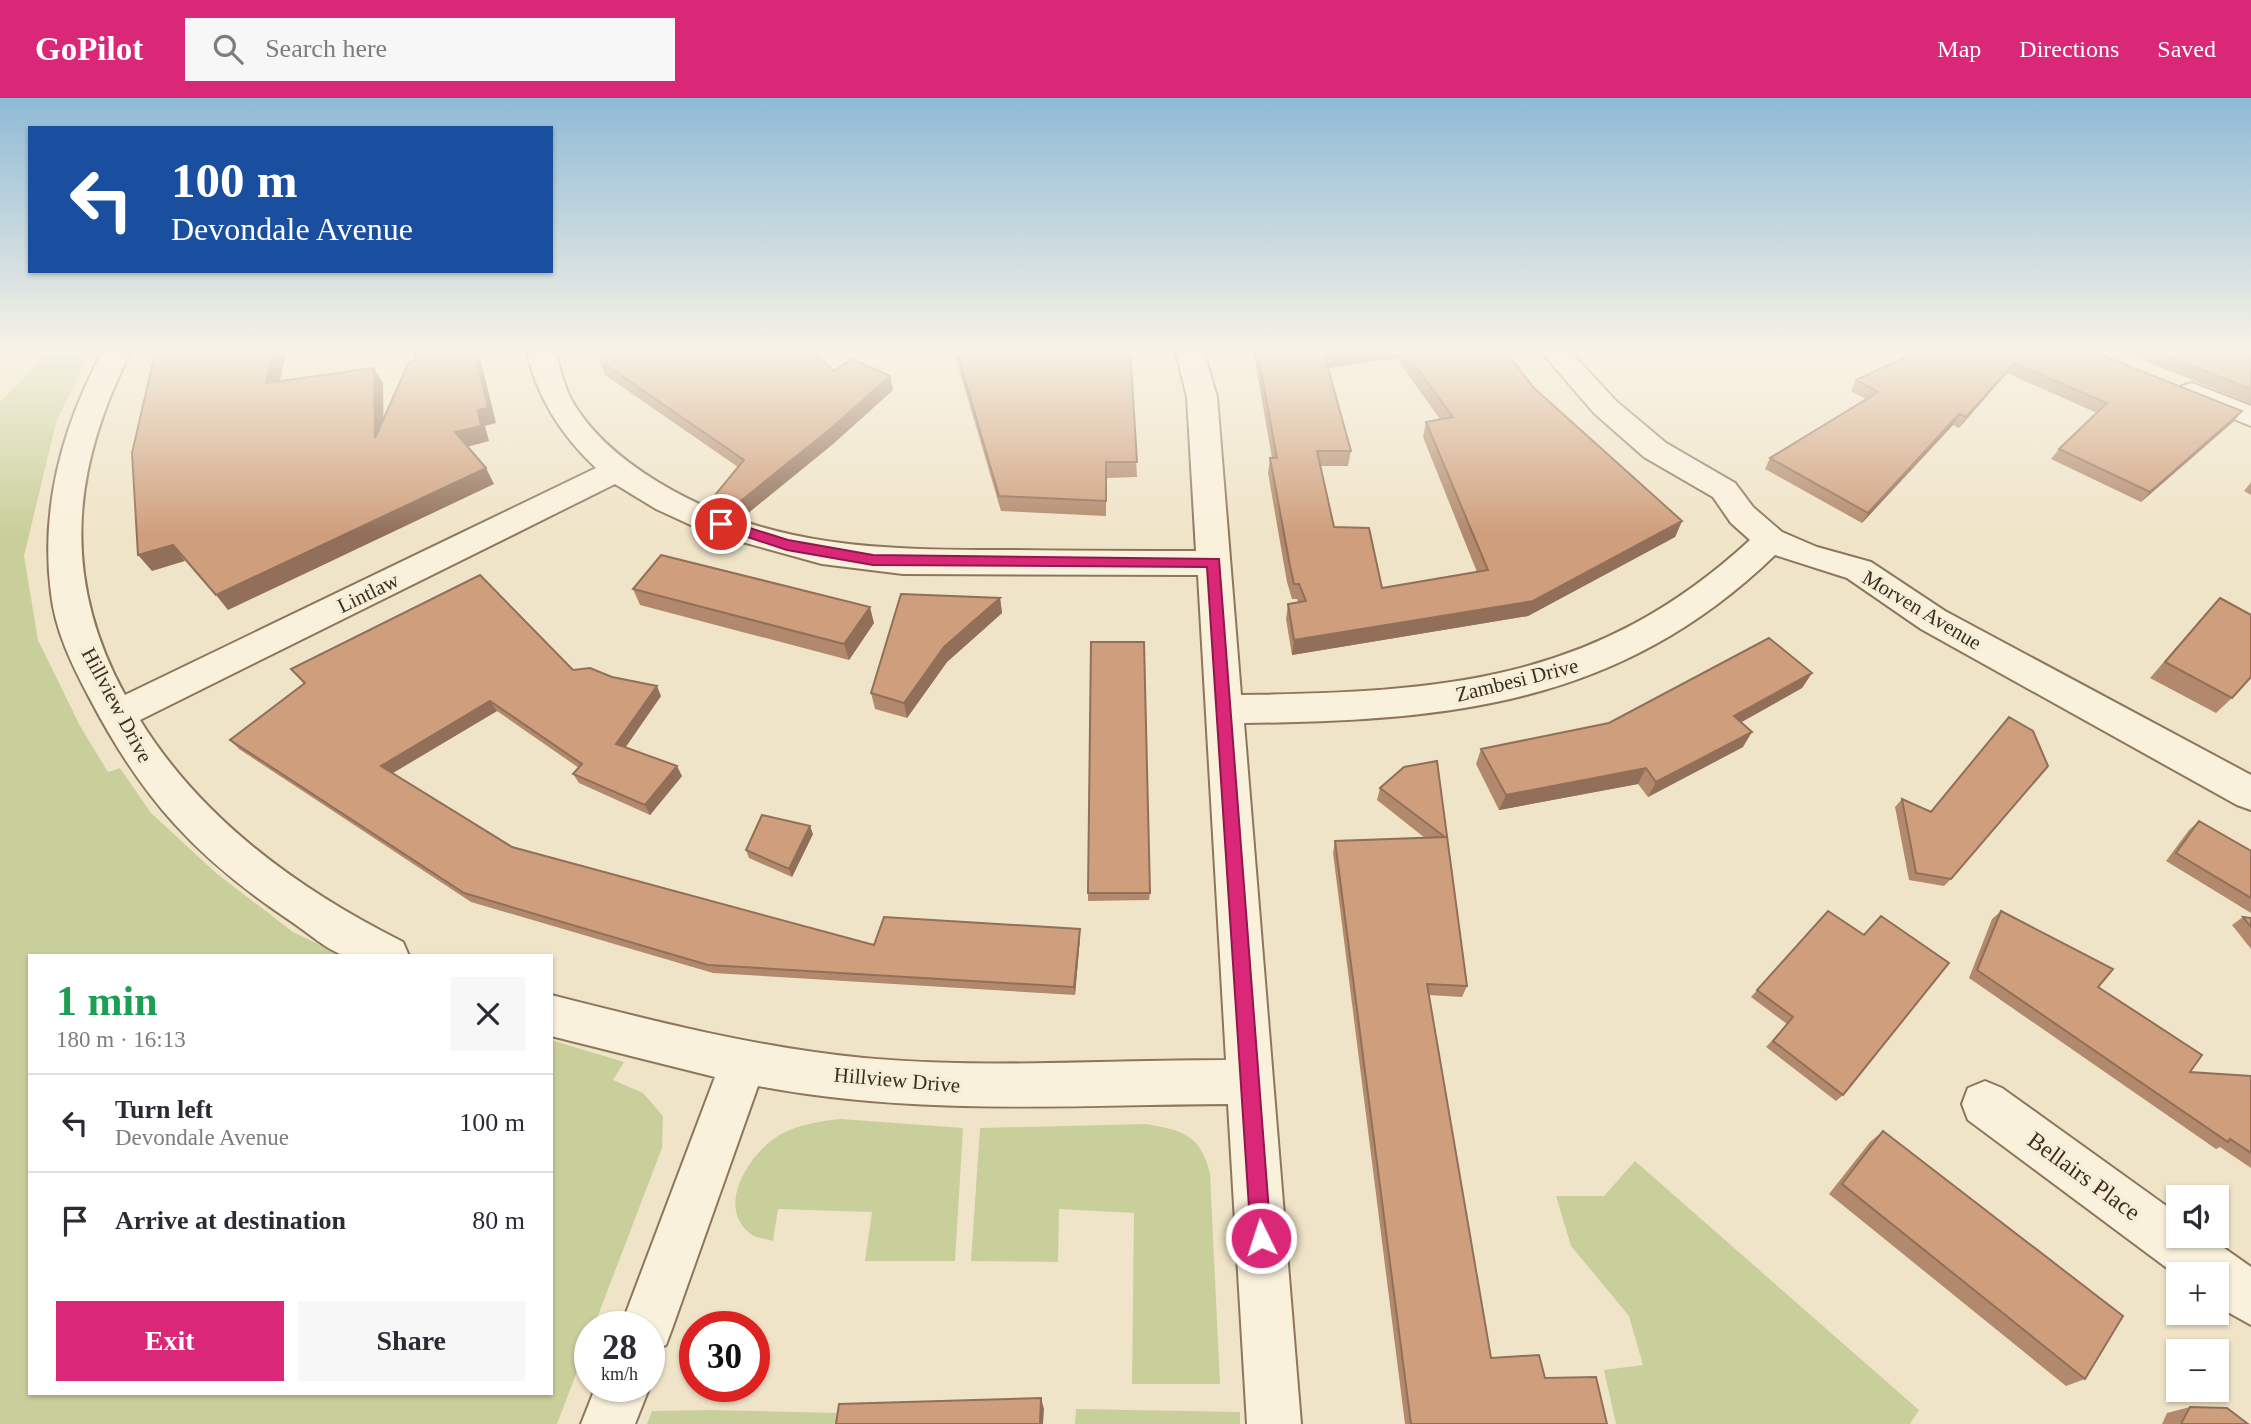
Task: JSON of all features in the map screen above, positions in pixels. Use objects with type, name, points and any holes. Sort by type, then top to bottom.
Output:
[{"type":"street","name":"Hillview Drive","points":[[91,411],[81,433],[67,508],[65,557],[77,629],[119,715],[162,785],[199,823],[257,874],[317,915],[385,954]]},
{"type":"street","points":[[565,411],[595,451],[617,470],[658,496],[700,516],[776,542],[832,555],[920,562],[1214,562]]},
{"type":"street","points":[[1203,411],[1274,1424]]},
{"type":"street","name":"Morven Avenue","points":[[1610,411],[1655,450],[1724,490],[1742,515],[1770,540],[1859,570],[1933,620],[2251,794]]},
{"type":"street","name":"Lintlaw","points":[[119,715],[617,470]]},
{"type":"street","name":"Zambesi Drive","points":[[1225,709],[1359,706],[1445,698],[1558,673],[1627,646],[1685,612],[1770,540]]},
{"type":"street","name":"Hillview Drive","points":[[553,1015],[744,1062],[862,1080],[989,1087],[1250,1082]]},
{"type":"street","points":[[653,1311],[744,1062]]},
{"type":"street","name":"Bellairs Place","points":[[1985,1104],[2201,1262]]},
{"type":"street","name":"Bellairs Place","points":[[2229,1283],[2251,1299]]},
{"type":"street","points":[[608,1424],[617,1402]]},
{"type":"green space","points":[[0,411],[62,411],[56,423],[24,556],[38,640],[80,726],[108,772],[120,768],[151,813],[216,873],[293,932],[339,954],[28,954],[28,1395],[553,1395],[553,1041],[624,1062],[613,1080],[643,1093],[663,1116],[662,1148],[600,1311],[574,1311],[574,1380],[557,1424],[0,1424]]},
{"type":"green space","points":[[841,1119],[963,1128],[955,1261],[865,1261],[872,1212],[778,1209],[773,1241],[752,1235],[741,1223],[736,1209],[736,1194],[749,1164],[760,1151],[790,1130],[811,1123]]},
{"type":"green space","points":[[1145,1124],[1188,1136],[1201,1150],[1210,1173],[1220,1384],[1132,1384],[1134,1213],[1059,1209],[1058,1262],[971,1261],[980,1128]]},
{"type":"green space","points":[[1635,1161],[1919,1410],[1910,1424],[1616,1424],[1604,1370],[1643,1365],[1629,1316],[1571,1246],[1556,1196],[1604,1196]]},
{"type":"green space","points":[[1076,1409],[1240,1412],[1240,1424],[1075,1424]]},
{"type":"green space","points":[[652,1411],[838,1413],[837,1424],[647,1424]]},
{"type":"building","points":[[142,411],[375,411],[375,438],[387,411],[478,411],[481,426],[455,432],[486,468],[216,595],[173,545],[138,555],[132,453]]},
{"type":"building","points":[[673,411],[851,411],[737,504],[715,495],[744,460]]},
{"type":"building","points":[[974,411],[1134,411],[1137,462],[1106,462],[1106,501],[999,496]]},
{"type":"building","points":[[1268,411],[1340,411],[1351,451],[1317,451],[1334,527],[1369,528],[1382,588],[1488,570],[1426,422],[1453,417],[1448,411],[1559,411],[1682,521],[1533,601],[1294,640],[1288,604],[1306,601],[1299,584],[1294,584],[1290,566],[1270,458],[1277,458]]},
{"type":"building","points":[[1847,411],[1971,411],[1966,417],[1959,414],[1868,513],[1770,458]]},
{"type":"building","points":[[2099,411],[2242,411],[2150,492],[2059,449]]},
{"type":"building","points":[[661,555],[870,607],[844,644],[633,589]]},
{"type":"building","points":[[480,575],[573,670],[590,668],[612,677],[657,686],[616,744],[677,766],[645,805],[573,774],[582,764],[490,701],[381,766],[512,847],[874,945],[884,917],[1080,929],[1074,987],[708,965],[464,893],[230,740],[305,683],[291,669]]},
{"type":"building","points":[[901,594],[1000,598],[944,647],[904,703],[871,693]]},
{"type":"building","points":[[2220,598],[2251,615],[2251,677],[2232,698],[2165,662]]},
{"type":"building","points":[[1769,638],[1812,673],[1734,716],[1752,732],[1656,782],[1646,768],[1506,795],[1481,749],[1609,723]]},
{"type":"building","points":[[1091,642],[1144,642],[1150,893],[1088,893]]},
{"type":"building","points":[[2009,717],[2033,731],[2048,766],[1951,879],[1916,873],[1902,799],[1931,812]]},
{"type":"building","points":[[1437,761],[1467,986],[1427,984],[1491,1358],[1539,1355],[1545,1378],[1596,1377],[1607,1424],[1411,1424],[1335,841],[1445,837],[1380,788],[1404,767]]},
{"type":"building","points":[[762,815],[810,826],[789,869],[746,850]]},
{"type":"building","points":[[2199,821],[2251,851],[2251,898],[2176,853]]},
{"type":"building","points":[[1828,911],[1864,935],[1881,916],[1949,963],[1843,1095],[1773,1041],[1793,1017],[1757,990]]},
{"type":"building","points":[[2001,911],[2113,969],[2098,987],[2202,1055],[2190,1072],[2251,1076],[2251,1153],[2230,1139],[2228,1142],[1977,970]]},
{"type":"building","points":[[2243,917],[2251,918],[2251,927]]},
{"type":"building","points":[[1883,1131],[2123,1316],[2085,1379],[1842,1184]]},
{"type":"building","points":[[1041,1398],[1040,1424],[836,1424],[839,1404]]},
{"type":"building","points":[[2190,1407],[2227,1408],[2248,1424],[2181,1424]]},
{"type":"route","points":[[721,524],[787,545],[832,555],[873,560],[1214,562],[1261,1238]]}]
